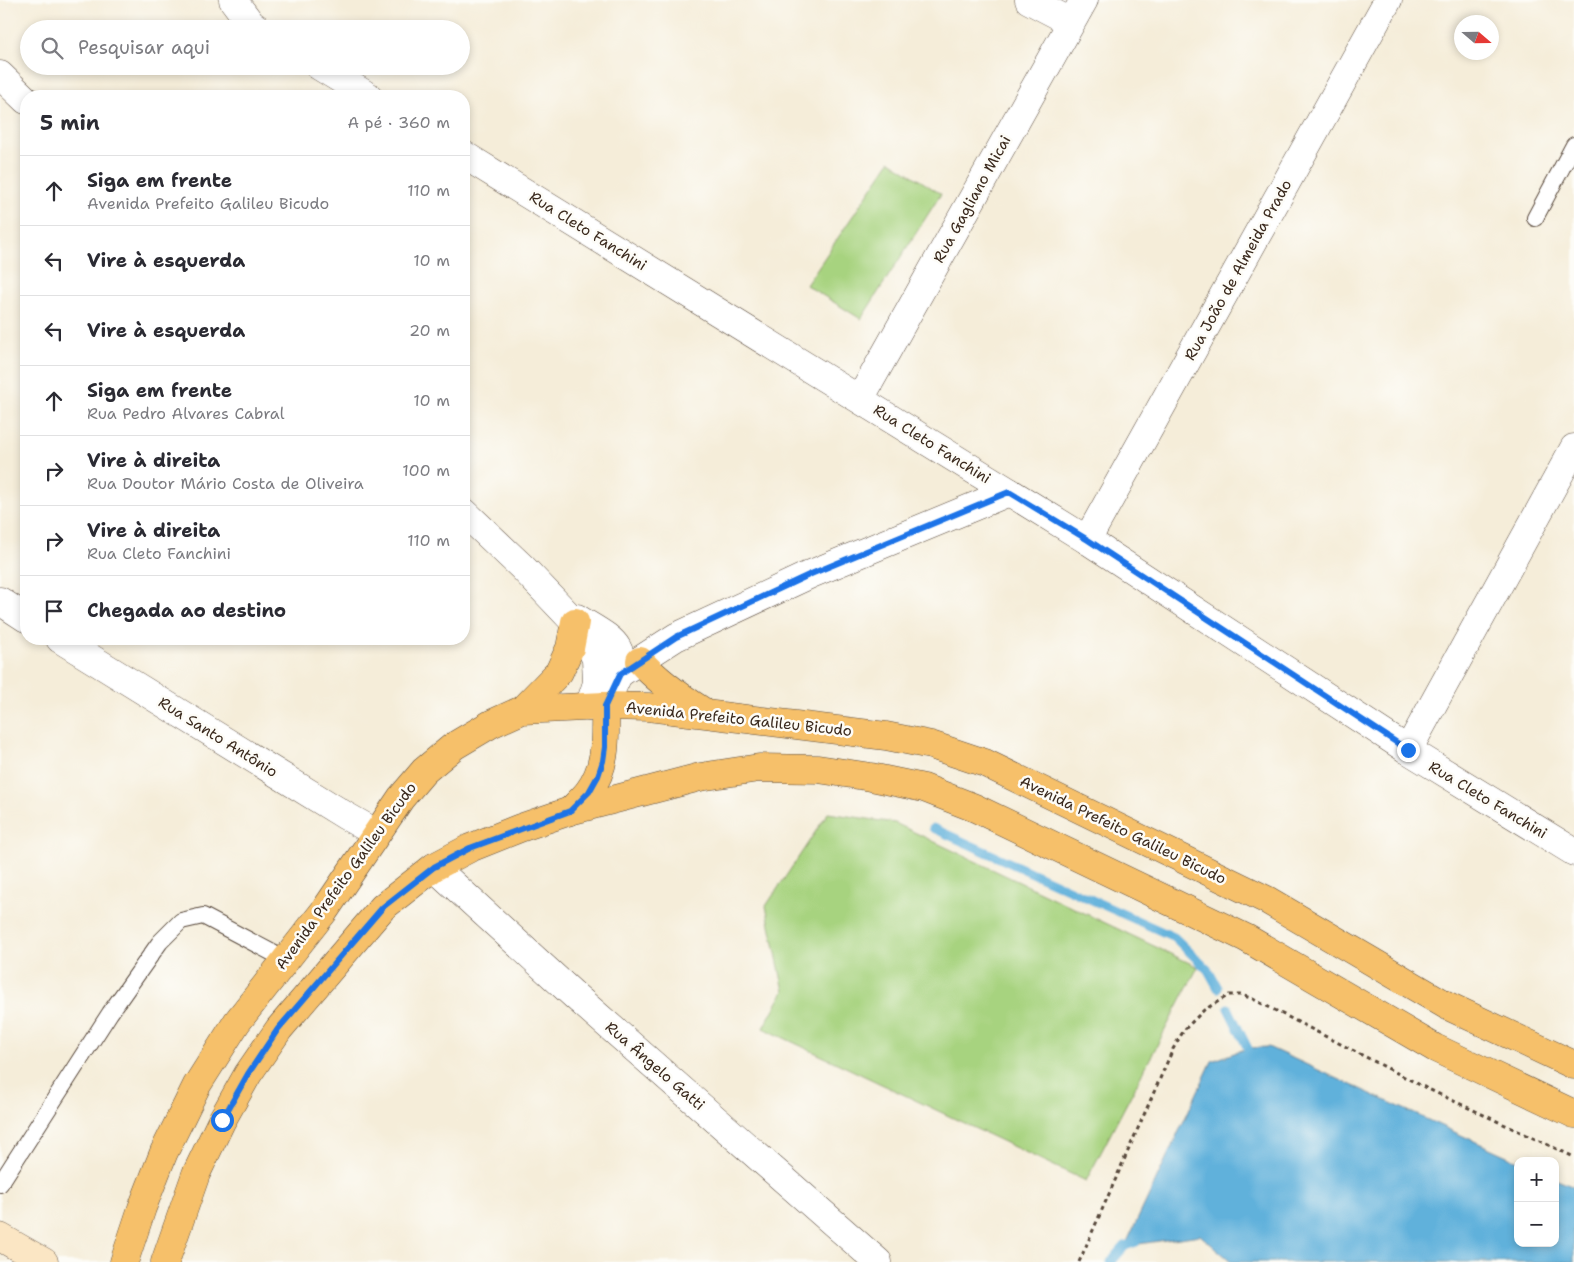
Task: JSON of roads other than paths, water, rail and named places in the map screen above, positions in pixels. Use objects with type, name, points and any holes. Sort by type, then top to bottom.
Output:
[{"type":"main road","points":[[522,710],[560,672],[591,646],[570,616]]},
{"type":"main road","points":[[630,667],[654,677],[707,714]]},
{"type":"main road","points":[[570,811],[589,792],[598,776],[603,761],[605,747],[597,706]]},
{"type":"main road","name":"Avenida Prefeito Galileu Bicudo","points":[[124,1262],[142,1208],[164,1152],[196,1085],[237,1022],[325,910],[376,833],[401,798],[424,771],[454,746],[491,724],[522,710],[597,706],[648,707],[886,736],[931,745],[985,763],[1267,900],[1446,1005],[1574,1065]]},
{"type":"main road","points":[[164,1262],[196,1174],[222,1120],[248,1074],[278,1029],[383,907],[434,867],[470,848],[570,811],[700,777],[760,768],[818,769],[871,777],[924,788],[975,808],[1246,938],[1435,1048],[1574,1114]]},
{"type":"main road","points":[[0,1237],[44,1262]]},
{"type":"street","points":[[233,0],[248,20]]},
{"type":"street","points":[[1029,0],[1077,11]]},
{"type":"street","name":"Rua João de Almeida Prado","points":[[1088,540],[1388,0]]},
{"type":"street","name":"Rua Gagliano Micai","points":[[860,399],[1077,11]]},
{"type":"street","points":[[0,75],[20,94]]},
{"type":"street","points":[[334,75],[358,90]]},
{"type":"street","name":"Rua Cleto Fanchini","points":[[470,159],[1088,540],[1408,750],[1574,852]]},
{"type":"street","points":[[1408,750],[1574,448]]},
{"type":"street","points":[[597,706],[630,667],[676,637],[811,574],[1009,492]]},
{"type":"street","points":[[470,518],[570,616],[591,646],[596,659],[597,706]]},
{"type":"street","points":[[0,601],[20,614]]},
{"type":"street","points":[[591,646],[676,637]]},
{"type":"street","name":"Rua Santo Antônio","points":[[70,645],[337,811],[376,833]]},
{"type":"street","points":[[591,646],[621,656],[630,667]]},
{"type":"street","name":"Rua Ângelo Gatti","points":[[434,867],[575,996],[878,1262]]},
{"type":"lane","points":[[1535,218],[1574,145]]},
{"type":"lane","points":[[0,1184],[110,1013],[160,942],[181,921],[203,916],[286,960]]},
{"type":"water","points":[[1268,1047],[1514,1159],[1514,1247],[1559,1247],[1559,1181],[1574,1187],[1574,1262],[1232,1262],[1200,1235],[1125,1246],[1212,1061],[1248,1048]]},
{"type":"waterway","points":[[933,828],[1174,937],[1208,970],[1218,988]]},
{"type":"waterway","points":[[1228,1008],[1252,1057]]},
{"type":"waterway","points":[[1111,1262],[1125,1246],[1136,1242]]}]
